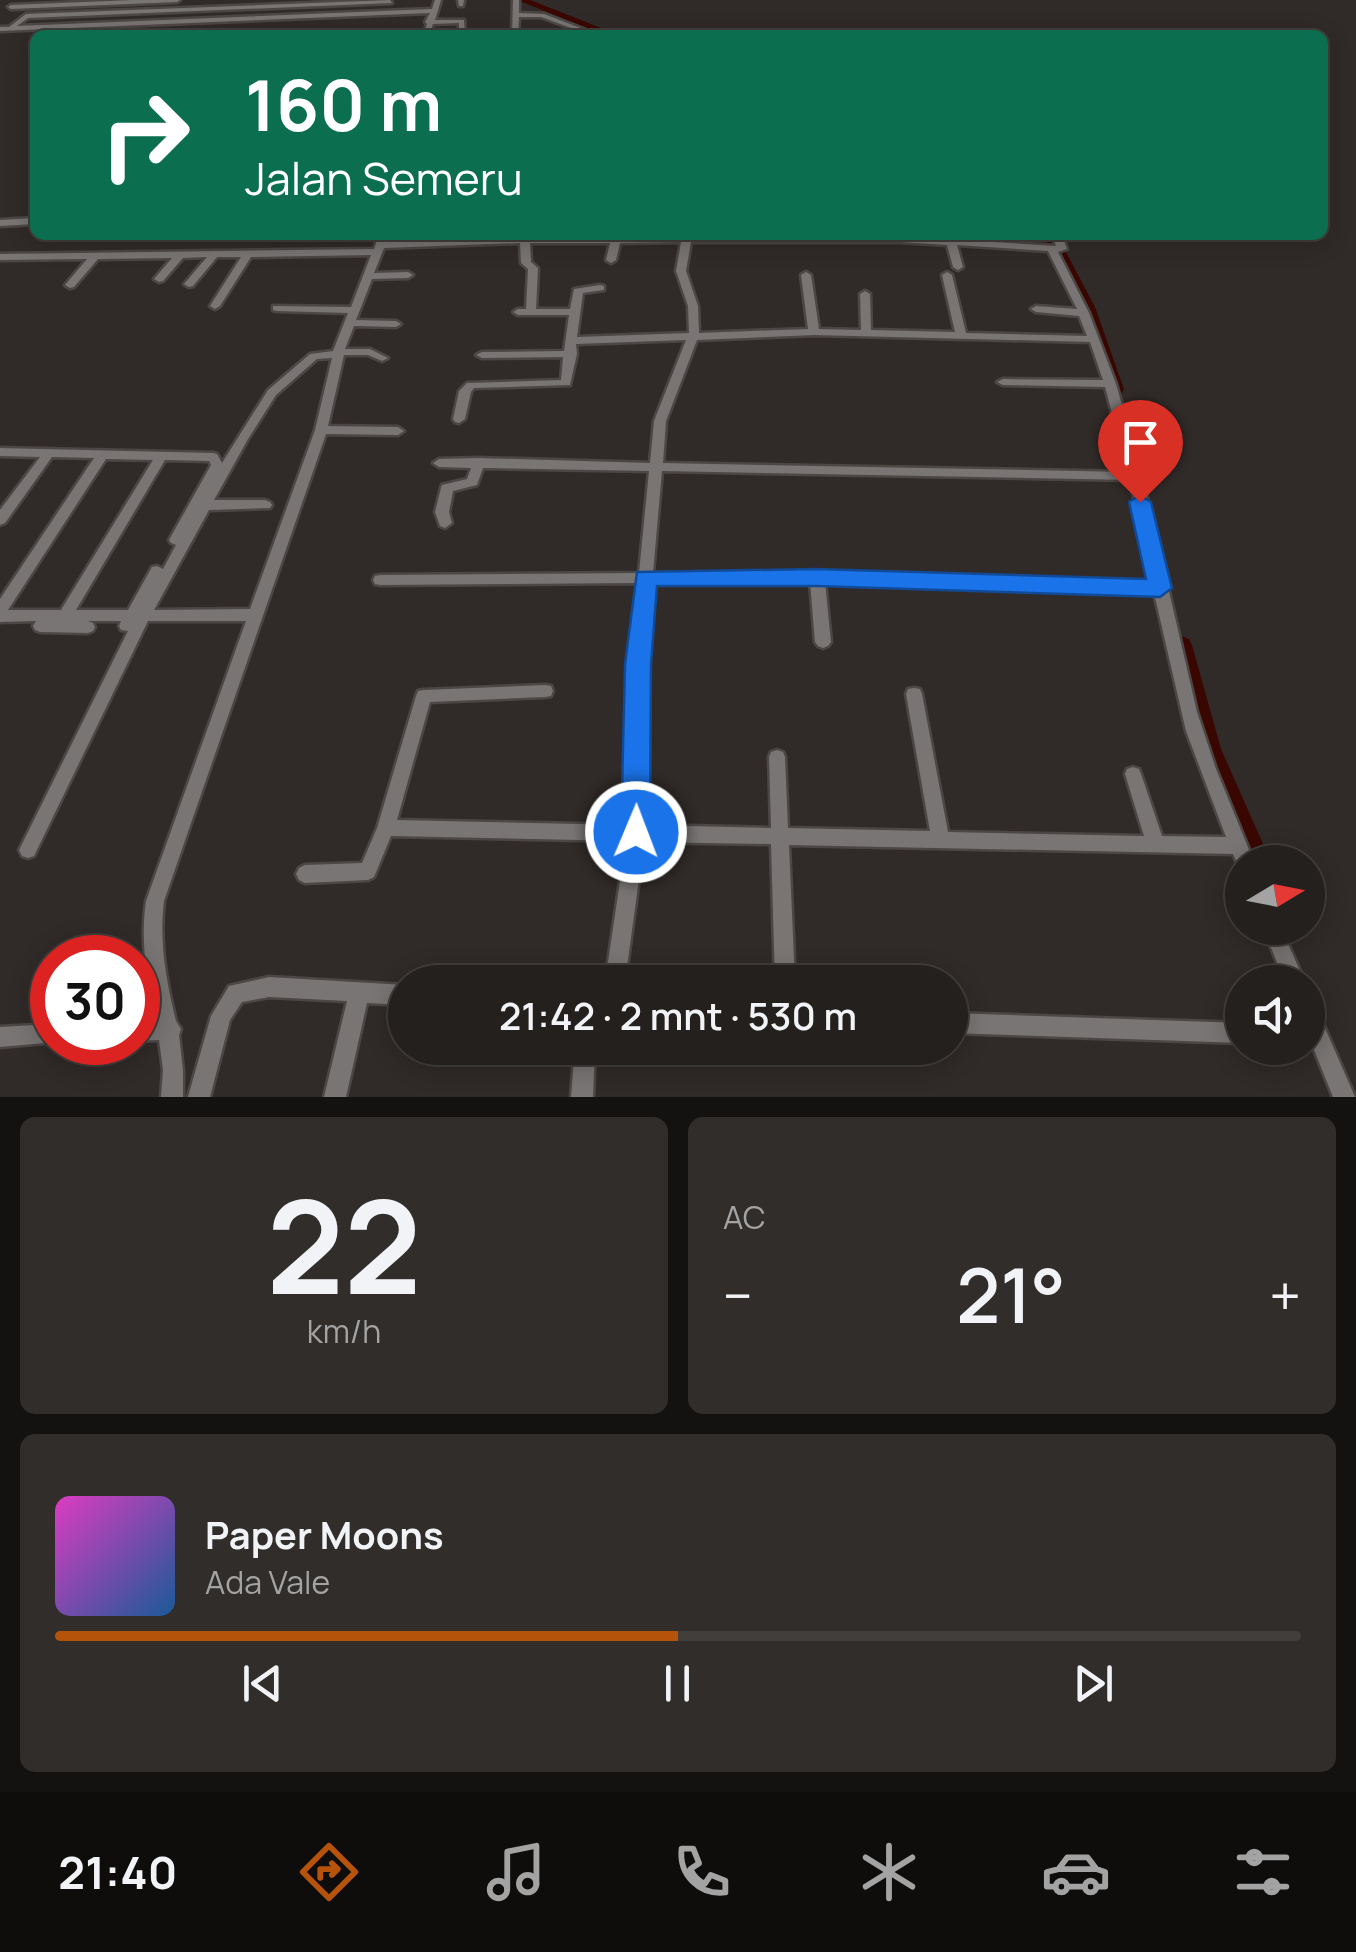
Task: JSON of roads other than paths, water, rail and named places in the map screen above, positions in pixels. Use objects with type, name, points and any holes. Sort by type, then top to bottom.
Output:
[{"type":"street","points":[[11,7],[174,0]]},
{"type":"street","points":[[427,30],[430,11],[438,0]]},
{"type":"street","points":[[516,0],[516,30]]},
{"type":"street","points":[[11,28],[26,16],[389,1],[387,13]]},
{"type":"street","points":[[262,18],[267,6]]},
{"type":"street","points":[[0,29],[430,11]]},
{"type":"street","points":[[132,24],[141,12]]},
{"type":"street","points":[[517,14],[543,15],[570,30]]},
{"type":"street","points":[[542,30],[543,15]]},
{"type":"street","points":[[428,22],[463,18],[462,30]]},
{"type":"street","points":[[0,239],[6,223]]},
{"type":"street","points":[[0,257],[248,254],[456,240]]},
{"type":"street","points":[[525,240],[526,264],[533,268],[532,312]]},
{"type":"street","points":[[611,260],[616,240]]},
{"type":"street","points":[[617,965],[636,832],[639,578],[651,465],[664,404],[689,334],[693,306],[682,271],[684,240]]},
{"type":"street","points":[[934,240],[1053,246],[1084,312],[1110,384],[1190,716],[1239,845]]},
{"type":"street","points":[[950,243],[958,267]]},
{"type":"street","points":[[172,1097],[172,1029],[152,971],[148,935],[160,886],[251,620],[321,430],[338,353],[380,244]]},
{"type":"street","points":[[70,285],[96,254]]},
{"type":"street","points":[[189,284],[214,254]]},
{"type":"street","points":[[215,306],[248,254]]},
{"type":"street","points":[[159,279],[180,255]]},
{"type":"street","points":[[366,276],[408,275]]},
{"type":"street","points":[[806,275],[814,332]]},
{"type":"street","points":[[947,276],[962,334]]},
{"type":"street","points":[[459,419],[467,387],[560,386],[570,378],[578,291],[600,288]]},
{"type":"street","points":[[866,294],[866,333]]},
{"type":"street","points":[[276,308],[396,324]]},
{"type":"street","points":[[1036,309],[1084,312]]},
{"type":"street","points":[[518,312],[575,312]]},
{"type":"street","points":[[482,356],[689,334],[814,332],[1094,339]]},
{"type":"street","points":[[134,621],[268,397],[314,356],[370,352],[382,358]]},
{"type":"street","points":[[1003,382],[1110,384]]},
{"type":"street","points":[[321,430],[398,431]]},
{"type":"street","points":[[0,452],[213,457],[217,465],[134,621],[28,850]]},
{"type":"street","points":[[0,520],[50,453]]},
{"type":"street","points":[[0,614],[103,454]]},
{"type":"street","points":[[64,616],[162,456]]},
{"type":"street","points":[[445,523],[442,512],[447,488],[472,482],[479,462]]},
{"type":"street","points":[[438,463],[1133,476]]},
{"type":"street","points":[[206,505],[266,505]]},
{"type":"street","points":[[380,580],[816,577],[1160,588]]},
{"type":"street","points":[[816,577],[823,642]]},
{"type":"street","points":[[0,614],[134,621]]},
{"type":"street","points":[[0,626],[251,620]]},
{"type":"street","points":[[305,874],[368,872],[386,828],[424,696],[545,691]]},
{"type":"street","points":[[914,694],[940,837]]},
{"type":"street","points":[[777,757],[784,965]]},
{"type":"street","points":[[1133,774],[1156,844]]},
{"type":"street","points":[[386,828],[940,837],[1156,844],[1225,852]]},
{"type":"street","points":[[199,1097],[221,1016],[244,990],[388,995]]},
{"type":"street","points":[[335,1097],[360,993]]},
{"type":"street","points":[[968,1024],[1225,1032]]},
{"type":"street","points":[[160,1029],[172,1029]]},
{"type":"street","points":[[0,1036],[30,1035]]},
{"type":"street","points":[[1325,1060],[1344,1097]]},
{"type":"street","points":[[582,1097],[584,1065]]},
{"type":"waterway","points":[[522,0],[601,30]]},
{"type":"waterway","points":[[1053,240],[1087,307],[1116,389]]},
{"type":"waterway","points":[[1181,645],[1209,749],[1251,845]]}]
